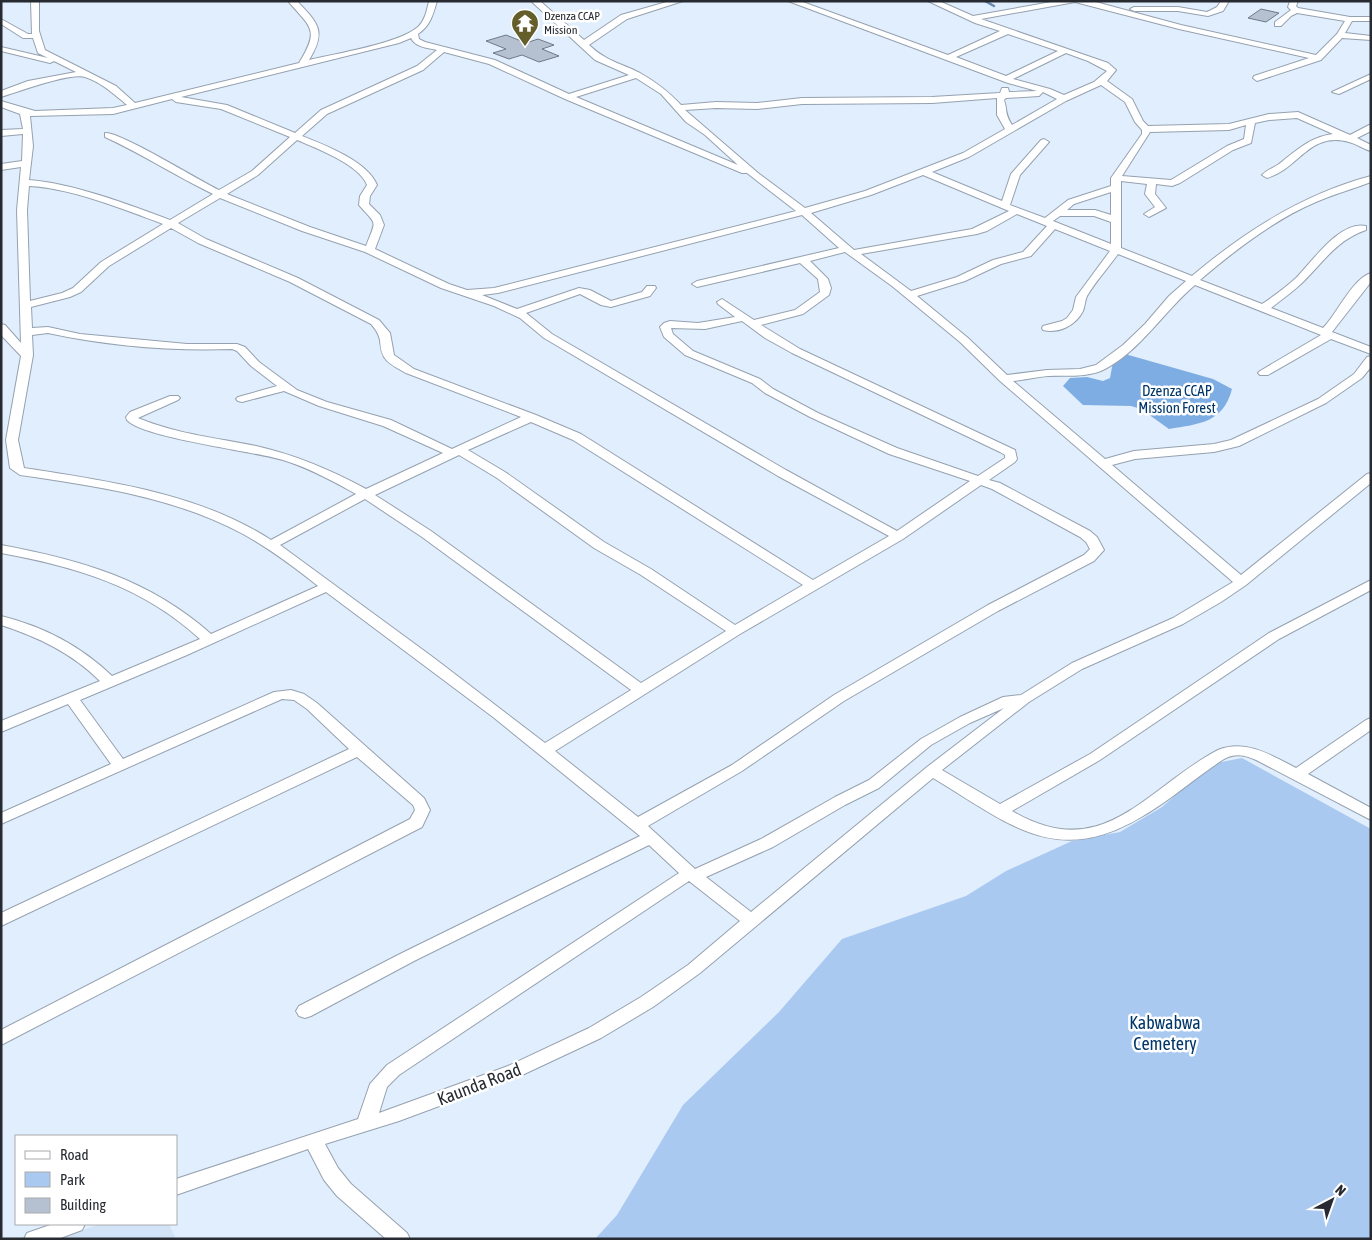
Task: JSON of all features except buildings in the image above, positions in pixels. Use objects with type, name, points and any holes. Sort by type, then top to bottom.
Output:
[{"type":"street","points":[[35,1],[37,36],[41,51],[119,92],[133,106]]},
{"type":"street","points":[[1,104],[24,112],[49,114],[92,113],[133,106],[386,44],[414,34],[427,22],[434,1]]},
{"type":"street","points":[[536,1],[602,60],[637,75],[664,92],[678,108],[755,176],[804,212],[849,251],[909,295],[964,340],[1004,379],[1241,582]]},
{"type":"street","points":[[583,44],[624,17],[679,1]]},
{"type":"street","points":[[792,1],[1006,79],[1061,96],[1064,99]]},
{"type":"street","points":[[468,292],[494,291],[804,212],[868,193],[925,172],[973,151],[1064,99],[1102,81],[1110,75],[1112,70],[1105,65],[1066,50],[971,18],[932,1]]},
{"type":"street","points":[[971,18],[1072,1]]},
{"type":"street","points":[[1078,1],[1097,4],[1203,33],[1280,47],[1318,58]]},
{"type":"street","points":[[1124,12],[1134,9],[1147,1]]},
{"type":"street","points":[[1134,9],[1182,9],[1208,14],[1220,9],[1225,1]]},
{"type":"street","points":[[1294,1],[1292,7],[1296,10]]},
{"type":"street","points":[[295,2],[312,22],[316,33],[316,42],[302,64]]},
{"type":"street","points":[[1278,24],[1288,14],[1296,10],[1350,19],[1371,19]]},
{"type":"street","points":[[1257,78],[1318,58],[1340,35],[1350,19]]},
{"type":"street","points":[[3,24],[26,36],[37,36]]},
{"type":"street","points":[[950,57],[1007,31]]},
{"type":"street","points":[[414,34],[416,40],[422,44]]},
{"type":"street","points":[[1340,35],[1371,38]]},
{"type":"street","points":[[386,44],[403,42],[422,44],[492,62],[755,176]]},
{"type":"street","points":[[1,50],[22,53],[46,61],[61,62]]},
{"type":"street","points":[[26,305],[66,295],[77,290],[105,264],[221,195],[264,167],[324,112],[420,68],[442,50]]},
{"type":"street","points":[[1006,79],[1066,50]]},
{"type":"street","points":[[1,94],[31,83],[84,73]]},
{"type":"street","points":[[992,74],[1005,90],[1000,100],[1002,106],[1001,115],[1010,129]]},
{"type":"street","points":[[568,96],[637,75]]},
{"type":"street","points":[[1336,92],[1371,76]]},
{"type":"street","points":[[1102,81],[1129,101],[1139,122],[1146,129],[1229,127],[1279,115],[1302,115],[1371,148]]},
{"type":"street","points":[[678,108],[716,105],[757,106],[802,101],[932,100],[1052,93]]},
{"type":"street","points":[[155,100],[188,100],[215,104],[334,152],[370,179],[372,185],[365,196],[364,205],[376,217],[379,225],[369,250]]},
{"type":"street","points":[[24,112],[27,119],[27,163],[22,210],[27,355],[7,441],[16,468],[103,484],[170,500],[228,522],[271,545],[326,587],[443,670],[651,837],[692,875],[751,921]]},
{"type":"street","points":[[909,295],[961,279],[997,262],[1027,254],[1055,213],[1071,202],[1117,182],[1166,183],[1177,181],[1230,148],[1248,141],[1252,122]]},
{"type":"street","points":[[1266,175],[1282,167],[1292,156],[1321,138],[1339,136],[1349,139],[1371,127]]},
{"type":"street","points":[[1046,328],[1066,324],[1071,320],[1078,310],[1081,296],[1095,281],[1099,271],[1116,250],[1117,182],[1146,134],[1146,129]]},
{"type":"street","points":[[1,133],[27,131]]},
{"type":"street","points":[[108,135],[139,149],[187,178],[221,195],[299,226],[369,250],[445,286],[468,292],[517,312],[556,341],[782,473],[898,536]]},
{"type":"street","points":[[1005,206],[1016,174],[1044,142]]},
{"type":"street","points":[[1,168],[27,163]]},
{"type":"street","points":[[925,172],[1016,211],[1371,351]]},
{"type":"street","points":[[1004,379],[1047,373],[1080,372],[1100,367],[1138,337],[1173,298],[1225,253],[1287,212],[1311,200],[1371,179]]},
{"type":"street","points":[[1149,214],[1161,208],[1150,194],[1152,182]]},
{"type":"street","points":[[25,183],[45,184],[112,202],[172,224],[202,241],[294,280],[375,322],[385,334],[389,356],[405,369],[532,417],[577,437],[668,492],[735,538],[812,585]]},
{"type":"street","points":[[697,284],[849,251],[973,232],[983,229],[1016,211]]},
{"type":"street","points":[[1055,213],[1095,213],[1116,220]]},
{"type":"street","points":[[1263,308],[1282,296],[1305,274],[1327,248],[1342,235],[1362,228]]},
{"type":"street","points":[[636,825],[738,768],[839,698],[993,608],[1089,558],[1097,550],[1092,540],[1077,529],[996,486],[893,451],[814,415],[756,382],[689,353],[668,335],[665,327],[669,325],[713,325],[799,312],[825,294],[826,289],[822,277],[803,260]]},
{"type":"street","points":[[1264,373],[1327,334],[1359,287],[1371,276]]},
{"type":"street","points":[[517,312],[579,291],[586,292],[605,303],[611,304],[646,294],[651,288]]},
{"type":"street","points":[[544,750],[735,631],[898,536],[1011,459],[1011,453],[768,336],[722,302]]},
{"type":"street","points":[[1,327],[11,340],[27,355]]},
{"type":"street","points":[[27,332],[48,330],[80,336],[188,347],[233,346],[242,350],[251,360],[285,387],[323,404],[387,423],[456,451],[501,475],[599,545],[646,572],[735,631]]},
{"type":"street","points":[[1103,464],[1134,455],[1195,450],[1235,443],[1322,401],[1358,376],[1371,359]]},
{"type":"street","points":[[242,399],[285,387]]},
{"type":"street","points":[[174,398],[134,414],[132,416],[133,420],[150,428],[180,436],[252,449],[295,460],[325,472],[366,494],[419,528],[640,689]]},
{"type":"street","points":[[271,545],[318,518],[366,494],[532,417]]},
{"type":"street","points":[[366,1124],[379,1084],[393,1070],[692,875],[767,843],[840,801],[874,784],[926,742],[965,720],[1008,700],[1024,699],[1077,666],[1199,610],[1241,582],[1371,477]]},
{"type":"street","points":[[1,549],[75,565],[132,586],[158,599],[197,628],[208,639]]},
{"type":"street","points":[[999,811],[1070,771],[1146,724],[1274,636],[1371,584]]},
{"type":"street","points":[[1,727],[182,652],[326,587]]},
{"type":"street","points":[[1,620],[56,640],[98,670],[109,681]]},
{"type":"street","points":[[1,819],[279,695],[290,694],[299,697],[312,706],[419,802],[423,808],[422,816],[416,823],[1,1038]]},
{"type":"street","points":[[71,698],[120,765]]},
{"type":"street","name":"Kaunda Road","points":[[178,1186],[366,1124],[514,1071],[595,1033],[647,1002],[694,969],[932,771],[1024,699]]},
{"type":"street","points":[[1298,774],[1371,723]]},
{"type":"street","points":[[1,920],[359,750]]},
{"type":"street","points":[[932,771],[999,811],[1039,832],[1061,837],[1105,830],[1134,817],[1190,775],[1223,753],[1232,750],[1246,750],[1298,774],[1371,815]]},
{"type":"street","points":[[305,1012],[408,957],[651,837]]},
{"type":"street","points":[[313,1140],[331,1174],[344,1190],[400,1239]]},
{"type":"street","points":[[34,1239],[72,1225]]},
{"type":"shaded area","points":[[97,1225],[169,1225],[176,1239],[58,1239]]},
{"type":"green space","name":"Dzenza CCAP Mission Forest","points":[[1125,354],[1213,379],[1232,389],[1228,400],[1223,409],[1208,420],[1169,429],[1141,409],[1131,406],[1083,405],[1063,386],[1070,378],[1087,377],[1103,381],[1110,378],[1113,362]]},
{"type":"green space","name":"Kabwabwa Cemetery","points":[[1242,758],[1371,829],[1371,1239],[595,1239],[617,1215],[683,1105],[779,1012],[842,939],[966,896],[1006,871],[1072,841],[1120,832],[1162,807],[1211,764]]},
{"type":"waterway","points":[[985,1],[994,6]]},
{"type":"place","name":"Dzenza CCAP Mission","points":[[525,47]]}]
